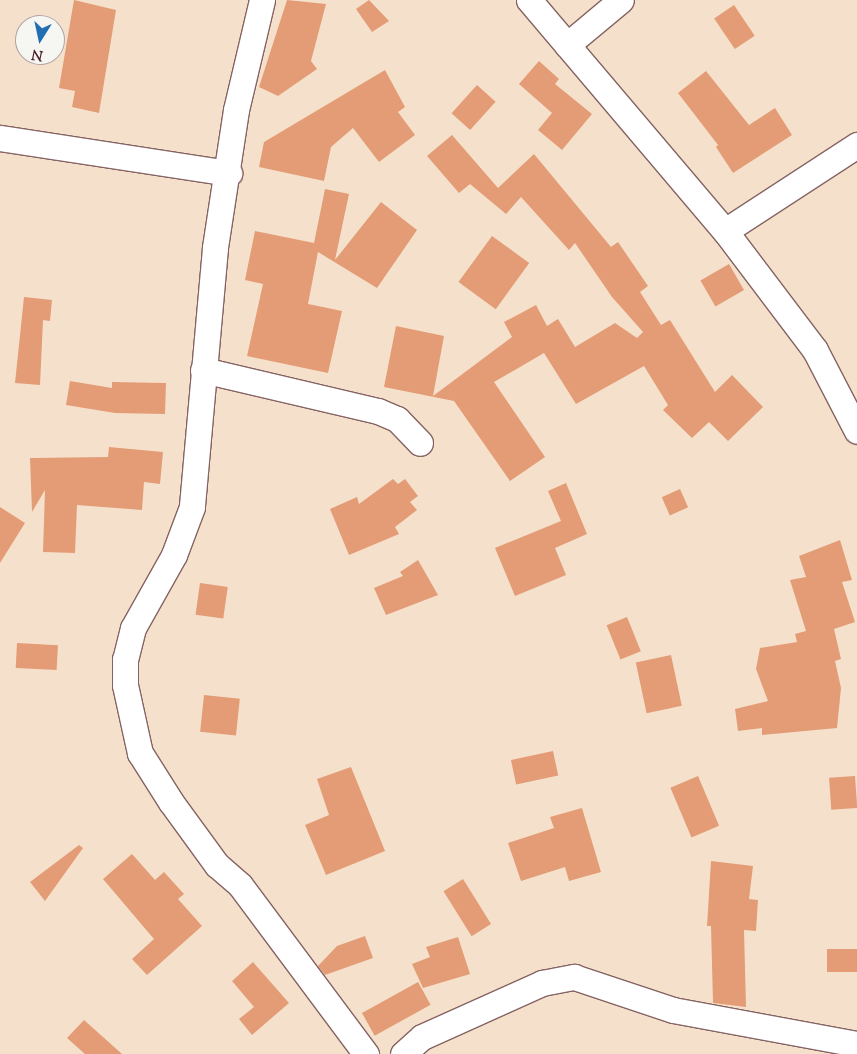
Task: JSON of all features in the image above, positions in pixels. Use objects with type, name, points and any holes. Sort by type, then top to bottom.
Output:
[{"type":"street","points":[[262,0],[236,110],[230,174],[215,248],[192,507],[174,555],[142,606],[125,660],[131,724],[140,752],[193,836],[240,885],[366,1054]]},
{"type":"street","points":[[529,0],[725,231],[815,350],[857,431]]},
{"type":"street","points":[[566,45],[621,0]]},
{"type":"street","points":[[0,138],[230,174]]},
{"type":"street","points":[[725,231],[857,145]]},
{"type":"street","points":[[203,370],[378,411],[397,419],[420,443]]},
{"type":"street","points":[[403,1054],[422,1037],[542,983],[568,978],[598,982],[673,1010],[857,1044]]},
{"type":"building","points":[[74,0],[116,10],[99,113],[72,107],[75,91],[59,88],[63,65],[65,65],[65,53]]},
{"type":"building","points":[[287,0],[326,4],[311,61],[317,69],[278,96],[259,87]]},
{"type":"building","points":[[369,0],[389,21],[372,32],[356,9]]},
{"type":"building","points":[[734,5],[755,36],[735,49],[714,18]]},
{"type":"building","points":[[539,61],[559,79],[555,84],[592,114],[562,150],[538,130],[552,113],[519,84]]},
{"type":"building","points":[[385,70],[405,107],[398,112],[415,135],[379,162],[353,128],[331,147],[324,181],[259,167],[264,142]]},
{"type":"building","points":[[706,71],[749,125],[775,108],[792,135],[733,173],[716,147],[718,145],[678,93]]},
{"type":"building","points":[[477,85],[496,102],[470,130],[452,113]]},
{"type":"building","points":[[452,135],[498,188],[534,154],[611,247],[618,242],[648,286],[640,292],[661,325],[670,320],[715,392],[732,375],[763,407],[728,441],[709,422],[692,438],[663,410],[668,405],[644,366],[576,404],[544,353],[494,382],[545,457],[510,481],[454,401],[384,387],[396,326],[444,336],[433,396],[512,337],[504,322],[536,305],[547,326],[558,319],[575,347],[615,323],[637,338],[643,332],[612,297],[575,243],[569,250],[521,197],[506,214],[470,184],[459,193],[427,156]]},
{"type":"building","points":[[325,189],[349,194],[335,260],[381,202],[417,230],[377,288],[318,252],[308,304],[342,311],[328,373],[247,356],[263,284],[245,280],[255,231],[314,243]]},
{"type":"building","points":[[492,236],[529,263],[496,309],[458,282]]},
{"type":"building","points":[[729,264],[744,290],[715,306],[700,280]]},
{"type":"building","points":[[24,297],[52,300],[50,321],[43,320],[40,385],[15,383]]},
{"type":"building","points":[[70,381],[112,388],[112,382],[166,383],[165,414],[115,413],[66,405]]},
{"type":"building","points":[[109,447],[163,452],[160,484],[144,482],[142,510],[77,505],[75,553],[43,552],[45,490],[32,512],[30,458],[108,457]]},
{"type":"building","points":[[393,479],[398,484],[405,479],[418,496],[410,502],[417,510],[395,527],[399,534],[349,555],[330,509],[357,497],[359,504]]},
{"type":"building","points":[[566,483],[587,534],[555,548],[566,575],[515,596],[495,548],[561,521],[548,491]]},
{"type":"building","points":[[680,489],[688,507],[670,515],[662,497]]},
{"type":"building","points":[[0,507],[25,523],[0,563]]},
{"type":"building","points":[[840,540],[852,580],[842,582],[855,622],[834,629],[841,659],[835,661],[841,688],[837,728],[762,735],[762,728],[738,731],[735,709],[768,701],[756,669],[760,648],[797,642],[795,634],[806,631],[790,580],[806,577],[799,556]]},
{"type":"building","points":[[418,560],[438,595],[386,615],[374,588],[403,576],[400,572]]},
{"type":"building","points":[[200,583],[228,587],[223,619],[196,615]]},
{"type":"building","points":[[627,617],[641,651],[620,660],[607,625]]},
{"type":"building","points":[[17,643],[58,645],[57,670],[16,668]]},
{"type":"building","points":[[671,655],[682,706],[647,713],[636,662]]},
{"type":"building","points":[[204,695],[240,699],[236,736],[200,732]]},
{"type":"building","points":[[553,751],[558,775],[516,784],[511,760]]},
{"type":"building","points":[[351,767],[385,851],[326,875],[305,825],[329,815],[317,779]]},
{"type":"building","points":[[698,776],[719,826],[691,837],[670,788]]},
{"type":"building","points":[[855,776],[857,808],[831,810],[829,778]]},
{"type":"building","points":[[582,808],[601,872],[569,881],[565,867],[521,881],[508,843],[554,828],[550,817]]},
{"type":"building","points":[[79,845],[83,848],[45,901],[30,882]]},
{"type":"building","points":[[132,854],[155,880],[164,872],[184,894],[178,899],[202,926],[147,975],[132,959],[154,939],[103,879]]},
{"type":"building","points":[[711,861],[753,866],[749,899],[758,900],[756,931],[744,930],[746,1007],[713,1003],[711,926],[707,926]]},
{"type":"building","points":[[463,879],[491,924],[472,936],[443,891]]},
{"type":"building","points":[[365,936],[373,958],[325,975],[318,966],[337,946]]},
{"type":"building","points":[[458,937],[470,974],[423,988],[412,964],[430,957],[426,947]]},
{"type":"building","points":[[827,949],[857,949],[857,972],[827,972]]},
{"type":"building","points":[[253,962],[289,1003],[252,1035],[239,1019],[254,1007],[232,981]]},
{"type":"building","points":[[418,982],[431,1005],[375,1036],[362,1013]]},
{"type":"building","points":[[84,1020],[122,1054],[85,1054],[67,1038]]}]
